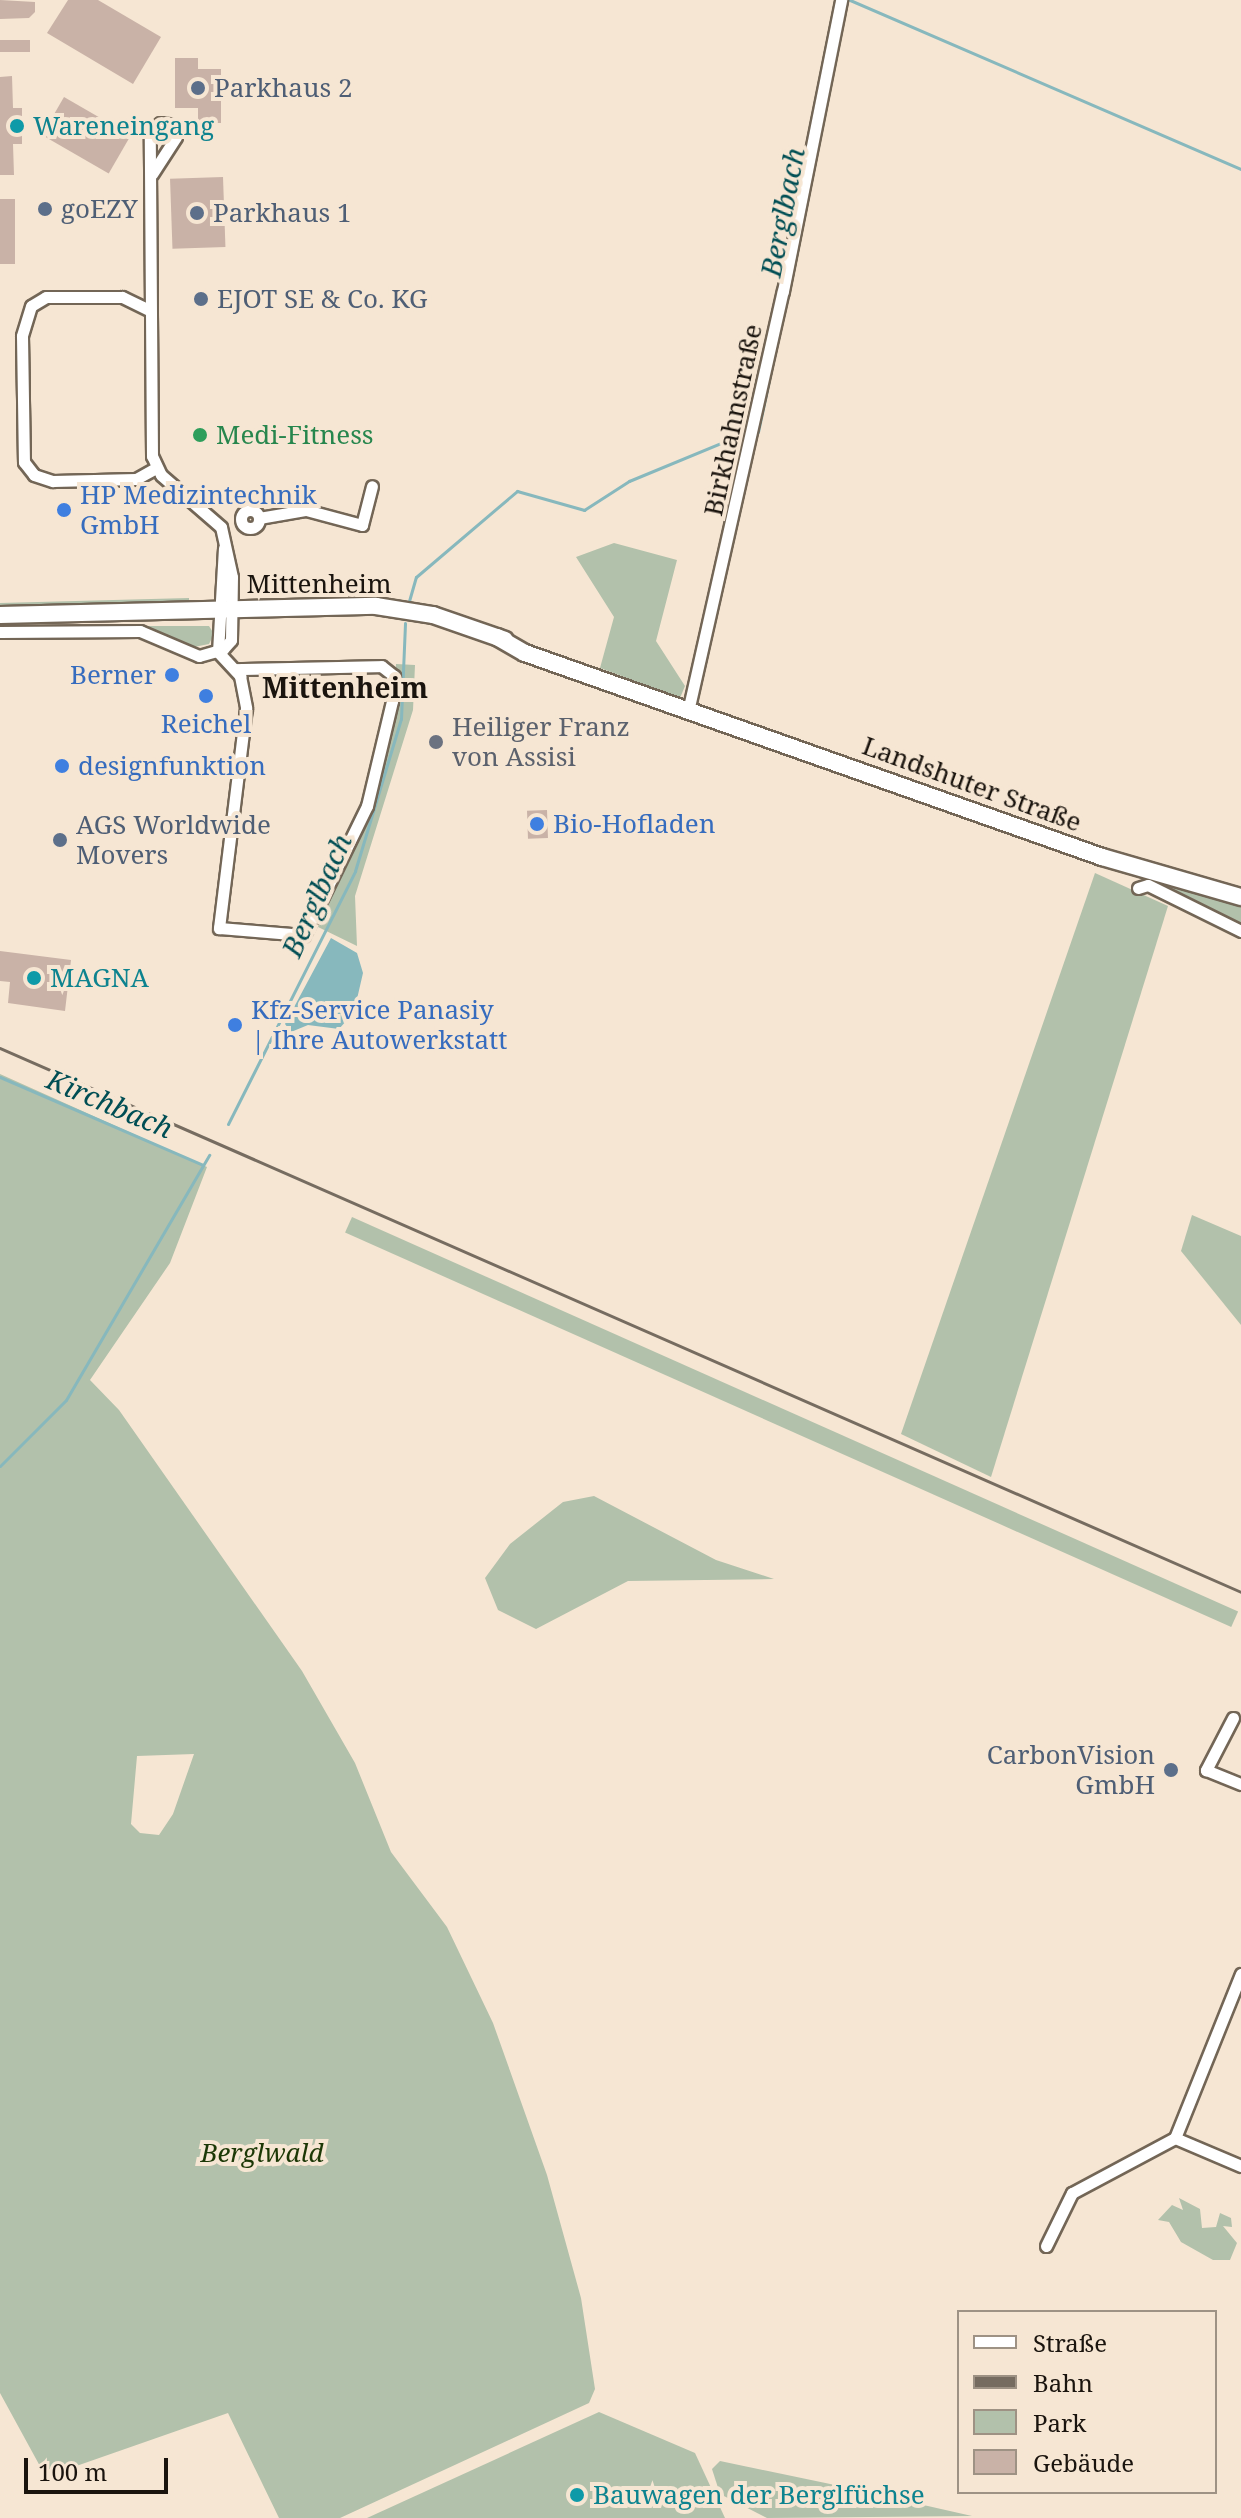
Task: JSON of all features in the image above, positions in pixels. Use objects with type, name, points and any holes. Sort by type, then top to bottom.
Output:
[{"type":"main road","name":"Mittenheim","points":[[0,615],[376,606],[433,615],[689,707]]},
{"type":"main road","name":"Landshuter Straße","points":[[689,707],[1102,857],[1241,897]]},
{"type":"street","name":"Birkhahnstraße","points":[[689,707],[777,319],[841,0]]},
{"type":"street","points":[[152,174],[149,310],[156,468],[213,515],[224,538],[226,608],[218,652]]},
{"type":"street","points":[[149,310],[122,297],[46,297],[31,306],[22,336],[24,462],[34,475],[53,481],[136,479],[156,468]]},
{"type":"street","points":[[224,538],[244,526],[246,511],[259,518],[306,510],[362,525],[372,486]]},
{"type":"street","points":[[0,632],[140,631],[195,655],[218,652]]},
{"type":"street","points":[[218,652],[236,669],[246,708],[219,928]]},
{"type":"street","points":[[219,928],[304,935],[367,806],[392,701],[394,676],[381,666],[236,669]]},
{"type":"street","points":[[1138,888],[1148,885],[1241,931]]},
{"type":"street","points":[[219,928],[238,940]]},
{"type":"street","points":[[1233,1718],[1206,1770],[1241,1784]]},
{"type":"street","points":[[1046,2246],[1072,2193],[1175,2138],[1241,1974]]},
{"type":"street","points":[[1175,2138],[1241,2166]]},
{"type":"green space","points":[[614,543],[677,560],[656,641],[685,686],[680,698],[600,668],[614,617],[576,557]]},
{"type":"green space","points":[[189,598],[189,601],[0,611],[0,603]]},
{"type":"green space","points":[[144,626],[209,626],[214,634],[209,644],[194,647]]},
{"type":"green space","points":[[396,664],[415,665],[413,710],[355,896],[357,946],[316,926],[369,807],[394,724]]},
{"type":"green space","points":[[1095,873],[1168,906],[991,1477],[901,1434]]},
{"type":"green space","points":[[1164,882],[1241,904],[1241,927],[1160,887]]},
{"type":"green space","name":"Berglwald","points":[[0,1074],[207,1167],[170,1263],[90,1380],[119,1410],[302,1671],[355,1763],[391,1852],[447,1927],[493,2023],[547,2175],[581,2298],[595,2389],[589,2403],[340,2518],[279,2518],[228,2413],[62,2471],[41,2468],[0,2393]],"holes":[[[194,1754],[173,1814],[159,1835],[140,1833],[131,1824],[137,1756]]]},
{"type":"green space","points":[[1192,1215],[1241,1236],[1241,1325],[1181,1251]]},
{"type":"green space","points":[[352,1217],[1238,1612],[1231,1627],[345,1233]]},
{"type":"green space","points":[[594,1496],[716,1560],[774,1579],[628,1581],[536,1629],[498,1610],[485,1578],[510,1544],[563,1502]]},
{"type":"green space","points":[[1179,2198],[1200,2209],[1202,2228],[1216,2227],[1220,2213],[1231,2218],[1232,2227],[1223,2226],[1237,2243],[1230,2260],[1213,2260],[1181,2242],[1169,2222],[1158,2220],[1172,2205],[1183,2210]]},
{"type":"green space","points":[[599,2412],[695,2453],[725,2518],[367,2518]]},
{"type":"green space","points":[[720,2461],[972,2516],[767,2518],[720,2494],[712,2469]]},
{"type":"water","points":[[331,938],[357,953],[363,973],[354,1012],[339,1029],[308,1025],[291,1032],[285,1024]]},
{"type":"building","points":[[0,0],[35,2],[35,12],[29,18],[0,19]]},
{"type":"building","points":[[68,0],[98,0],[161,37],[133,84],[47,33]]},
{"type":"building","points":[[0,40],[30,40],[30,52],[0,52]]},
{"type":"building","name":"Parkhaus 2","points":[[175,58],[198,58],[198,69],[221,69],[221,123],[198,123],[198,108],[175,108]]},
{"type":"building","points":[[12,76],[13,108],[22,108],[22,144],[13,144],[14,175],[0,175],[0,77]]},
{"type":"building","points":[[64,97],[131,135],[109,174],[42,135]]},
{"type":"building","name":"Parkhaus 1","points":[[223,177],[225,247],[172,249],[170,179]]},
{"type":"building","points":[[0,199],[15,199],[15,264],[0,264]]},
{"type":"building","name":"Bio-Hofladen","points":[[547,810],[548,838],[528,839],[527,811]]},
{"type":"building","name":"MAGNA","points":[[0,951],[71,960],[65,1011],[8,1003],[10,982],[0,981]]},
{"type":"waterway","name":"Berglbach","points":[[850,0],[1241,169]]},
{"type":"waterway","name":"Berglbach","points":[[758,432],[781,323]]},
{"type":"waterway","name":"Berglbach","points":[[409,601],[416,577],[517,491],[584,510],[629,481],[745,433]]},
{"type":"waterway","name":"Berglbach","points":[[228,1124],[355,871],[401,719],[405,623]]},
{"type":"waterway","name":"Kirchbach","points":[[0,1077],[203,1165]]},
{"type":"waterway","name":"Berglbach","points":[[0,1466],[66,1400],[209,1155]]},
{"type":"railway","points":[[0,1048],[1241,1592]]},
{"type":"place","name":"Parkhaus 2","points":[[198,88]]},
{"type":"place","name":"Wareneingang","points":[[17,126]]},
{"type":"place","name":"goEZY","points":[[45,209]]},
{"type":"place","name":"Parkhaus 1","points":[[197,213]]},
{"type":"place","name":"EJOT SE & Co. KG","points":[[201,299]]},
{"type":"place","name":"Medi-Fitness","points":[[200,435]]},
{"type":"place","name":"HP Medizintechnik GmbH","points":[[64,510]]},
{"type":"place","name":"Berner","points":[[172,675]]},
{"type":"place","name":"Reichel","points":[[206,696]]},
{"type":"place","name":"Heiliger Franz von Assisi","points":[[436,742]]},
{"type":"place","name":"designfunktion","points":[[62,766]]},
{"type":"place","name":"Bio-Hofladen","points":[[537,824]]},
{"type":"place","name":"AGS Worldwide Movers","points":[[60,840]]},
{"type":"place","name":"MAGNA","points":[[34,978]]},
{"type":"place","name":"Kfz-Service Panasiy | Ihre Autowerkstatt","points":[[235,1025]]},
{"type":"place","name":"CarbonVision GmbH","points":[[1171,1770]]},
{"type":"place","name":"Bauwagen der Berglfüchse","points":[[577,2495]]},
{"type":"district","name":"Mittenheim","points":[[345,687]]}]
